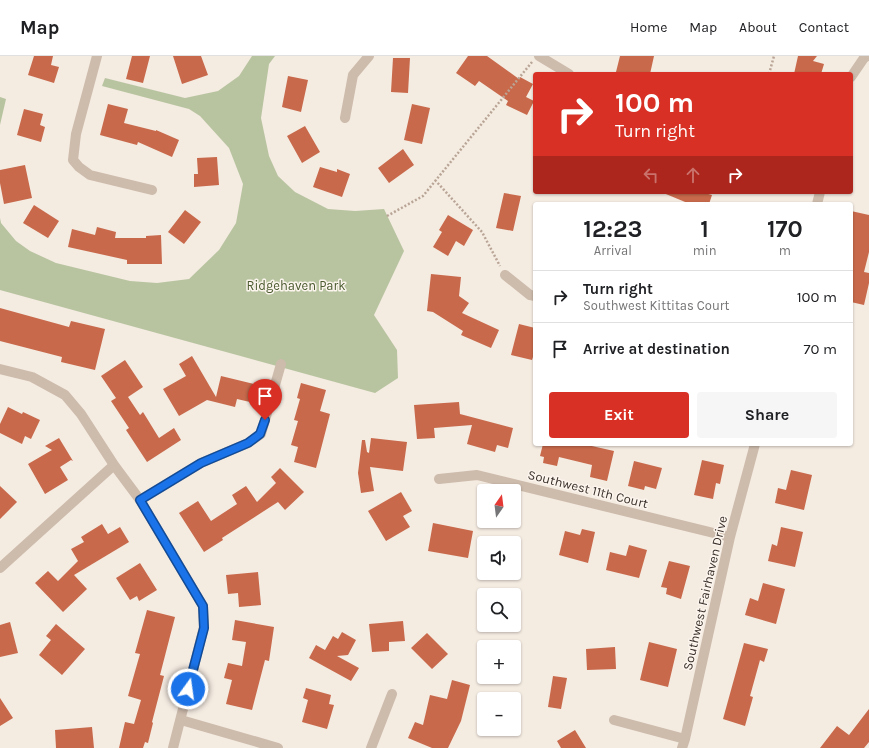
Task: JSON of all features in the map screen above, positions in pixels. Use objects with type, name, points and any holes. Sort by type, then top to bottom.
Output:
[{"type":"street","points":[[97,56],[76,134],[73,160],[78,167],[90,175],[152,190]]},
{"type":"street","points":[[345,118],[353,76],[369,56]]},
{"type":"street","points":[[538,56],[566,72]]},
{"type":"street","points":[[853,74],[867,56]]},
{"type":"street","points":[[505,275],[530,295],[533,296]]},
{"type":"street","points":[[140,500],[201,463],[248,443],[260,434],[281,364]]},
{"type":"street","points":[[0,369],[32,377],[65,395],[81,414],[114,465],[140,500],[203,606],[204,628],[173,748]]},
{"type":"street","name":"Southwest Fairhaven Drive","points":[[683,744],[730,537],[753,446]]},
{"type":"street","points":[[0,568],[114,465]]},
{"type":"street","name":"Southwest 11th Court","points":[[439,479],[477,475],[730,537]]},
{"type":"street","points":[[371,748],[392,694]]},
{"type":"street","points":[[181,720],[278,748]]},
{"type":"street","points":[[614,720],[683,744]]},
{"type":"path","points":[[387,216],[423,196],[538,56]]},
{"type":"path","points":[[770,72],[774,56]]},
{"type":"path","points":[[435,180],[482,232],[505,275]]},
{"type":"green space","name":"Ridgehaven Park","points":[[252,56],[275,56],[269,64],[261,118],[269,156],[278,176],[295,192],[328,209],[355,211],[384,209],[404,251],[374,315],[397,350],[398,378],[375,393],[0,290],[0,218],[1,223],[16,241],[30,251],[56,263],[130,281],[157,283],[189,279],[219,250],[236,223],[243,184],[229,148],[200,116],[189,109],[102,86],[105,78],[185,98],[218,91],[239,76]]},
{"type":"green space","points":[[0,97],[6,99],[0,125]]},
{"type":"building","points":[[34,56],[53,56],[51,65],[59,67],[54,83],[28,75]]},
{"type":"building","points":[[132,56],[150,56],[143,83],[126,79]]},
{"type":"building","points":[[173,56],[201,56],[208,75],[182,84]]},
{"type":"building","points":[[468,56],[487,56],[519,79],[520,77],[533,84],[526,97],[533,100],[533,103],[527,115],[506,105],[508,101],[479,81],[475,86],[456,73]]},
{"type":"building","points":[[620,56],[654,56],[650,72],[616,72]]},
{"type":"building","points":[[798,56],[817,56],[813,61],[824,64],[822,72],[794,72]]},
{"type":"building","points":[[393,58],[410,58],[408,93],[391,92]]},
{"type":"building","points":[[288,76],[308,80],[301,112],[282,107]]},
{"type":"building","points":[[108,104],[128,109],[124,123],[156,130],[179,140],[172,157],[138,142],[137,145],[100,135]]},
{"type":"building","points":[[412,104],[430,108],[422,144],[404,140]]},
{"type":"building","points":[[24,109],[43,114],[40,125],[45,127],[41,142],[17,135]]},
{"type":"building","points":[[305,126],[320,152],[302,163],[287,136]]},
{"type":"building","points":[[403,149],[414,165],[389,183],[378,168]]},
{"type":"building","points":[[217,157],[219,185],[194,187],[194,174],[198,174],[197,158]]},
{"type":"building","points":[[25,165],[32,198],[4,204],[0,183],[0,170]]},
{"type":"building","points":[[320,167],[337,172],[337,169],[350,174],[342,197],[313,187]]},
{"type":"building","points":[[504,193],[521,196],[513,231],[496,228]]},
{"type":"building","points":[[666,194],[712,195],[710,202],[685,202]]},
{"type":"building","points":[[34,205],[59,221],[48,238],[23,223]]},
{"type":"building","points":[[185,210],[201,222],[184,244],[168,232]]},
{"type":"building","points":[[853,211],[869,215],[869,252],[864,272],[869,273],[869,283],[864,305],[853,302]]},
{"type":"building","points":[[448,215],[473,230],[464,246],[456,241],[448,256],[433,247],[442,232],[439,230]]},
{"type":"building","points":[[97,227],[116,232],[115,238],[146,238],[146,236],[161,235],[162,264],[127,264],[127,260],[68,247],[72,229],[95,235]]},
{"type":"building","points":[[431,274],[461,277],[459,296],[469,303],[462,313],[499,330],[491,348],[461,335],[463,331],[433,312],[427,311]]},
{"type":"building","points":[[0,308],[69,327],[71,321],[105,329],[95,370],[61,362],[62,357],[0,341]]},
{"type":"building","points":[[519,324],[533,328],[532,360],[511,355]]},
{"type":"building","points":[[192,356],[216,397],[221,376],[254,384],[250,402],[237,399],[235,407],[207,400],[179,416],[163,389],[186,376],[179,364]]},
{"type":"building","points":[[125,360],[143,387],[128,397],[140,415],[143,412],[159,438],[174,428],[181,440],[147,462],[126,430],[129,428],[111,401],[116,398],[101,376]]},
{"type":"building","points":[[301,383],[326,390],[320,411],[330,414],[316,468],[294,462],[298,447],[291,445],[298,421],[294,420],[300,399],[297,398]]},
{"type":"building","points":[[459,402],[460,414],[513,428],[508,448],[497,445],[495,452],[467,444],[472,425],[434,428],[435,438],[417,439],[414,405]]},
{"type":"building","points":[[8,407],[22,414],[23,412],[40,420],[31,439],[25,436],[22,444],[0,433],[0,424]]},
{"type":"building","points":[[59,438],[73,461],[71,460],[60,467],[68,480],[45,494],[28,464],[52,450],[45,446]]},
{"type":"building","points":[[371,438],[407,442],[403,471],[370,467],[374,491],[361,493],[358,473],[362,440],[365,440],[367,452],[369,453]]},
{"type":"building","points":[[542,446],[592,446],[614,451],[607,481],[590,477],[592,465],[559,457],[557,466],[543,463],[544,457],[540,456]]},
{"type":"building","points":[[702,460],[724,465],[720,484],[716,483],[713,499],[694,495]]},
{"type":"building","points":[[634,461],[662,468],[656,489],[645,486],[644,490],[628,486]]},
{"type":"building","points":[[280,468],[304,492],[285,510],[278,502],[222,538],[223,540],[204,552],[179,513],[198,501],[211,521],[237,504],[232,495],[246,486],[257,502],[276,483],[271,477]]},
{"type":"building","points":[[791,470],[812,475],[804,510],[775,503],[778,488],[786,490]]},
{"type":"building","points":[[0,486],[17,502],[0,519]]},
{"type":"building","points":[[401,492],[412,511],[403,516],[410,527],[386,541],[368,511]]},
{"type":"building","points":[[433,523],[473,531],[468,558],[428,551]]},
{"type":"building","points":[[102,524],[108,534],[120,527],[129,542],[74,575],[87,589],[63,612],[35,583],[48,571],[58,581],[78,561],[71,549],[84,542],[81,537]]},
{"type":"building","points":[[781,527],[803,532],[795,567],[768,561],[772,544],[777,546]]},
{"type":"building","points":[[582,529],[595,532],[588,563],[559,555],[565,531],[580,535]]},
{"type":"building","points":[[629,545],[647,550],[639,578],[606,570],[610,552],[626,556]]},
{"type":"building","points":[[669,561],[690,566],[681,599],[666,594],[667,588],[661,587]]},
{"type":"building","points":[[140,563],[157,590],[139,601],[137,596],[130,600],[116,578]]},
{"type":"building","points":[[258,572],[261,605],[239,607],[238,593],[228,594],[226,575]]},
{"type":"building","points":[[763,583],[785,589],[776,624],[745,615],[750,598],[758,601]]},
{"type":"building","points":[[147,610],[175,617],[160,675],[164,676],[148,743],[145,742],[143,748],[119,748],[125,722],[134,724],[141,700],[128,696],[140,654],[135,653]]},
{"type":"building","points":[[235,620],[274,627],[269,661],[265,660],[252,710],[226,704],[232,680],[224,678],[228,663],[242,666],[246,642],[232,640]]},
{"type":"building","points":[[403,621],[405,641],[389,642],[389,651],[372,652],[369,624]]},
{"type":"building","points":[[10,622],[18,653],[0,657],[0,625]]},
{"type":"building","points":[[56,624],[85,649],[62,675],[39,655],[51,640],[46,636]]},
{"type":"building","points":[[342,632],[356,640],[348,655],[337,656],[359,668],[351,681],[309,658],[316,645],[325,650],[333,636],[338,639]]},
{"type":"building","points":[[427,633],[448,654],[432,669],[411,648]]},
{"type":"building","points":[[649,642],[677,649],[668,687],[640,680]]},
{"type":"building","points":[[744,643],[768,649],[764,662],[760,660],[750,696],[753,697],[745,726],[723,719]]},
{"type":"building","points":[[615,647],[616,669],[587,670],[586,649]]},
{"type":"building","points":[[553,676],[567,678],[561,709],[548,707]]},
{"type":"building","points":[[452,680],[470,685],[461,721],[448,748],[432,748],[408,738],[415,722],[423,725],[430,695],[447,699]]},
{"type":"building","points":[[306,688],[331,695],[329,704],[334,705],[327,729],[302,722],[308,700],[303,698]]},
{"type":"building","points":[[0,698],[13,718],[0,726]]},
{"type":"building","points":[[869,709],[869,742],[864,748],[820,748],[837,726],[849,735]]},
{"type":"building","points":[[92,727],[94,748],[56,748],[55,730]]},
{"type":"building","points":[[575,730],[586,748],[561,748],[557,741]]},
{"type":"route","points":[[188,689],[204,628],[203,606],[140,500],[201,463],[248,443],[260,434],[265,420]]}]
